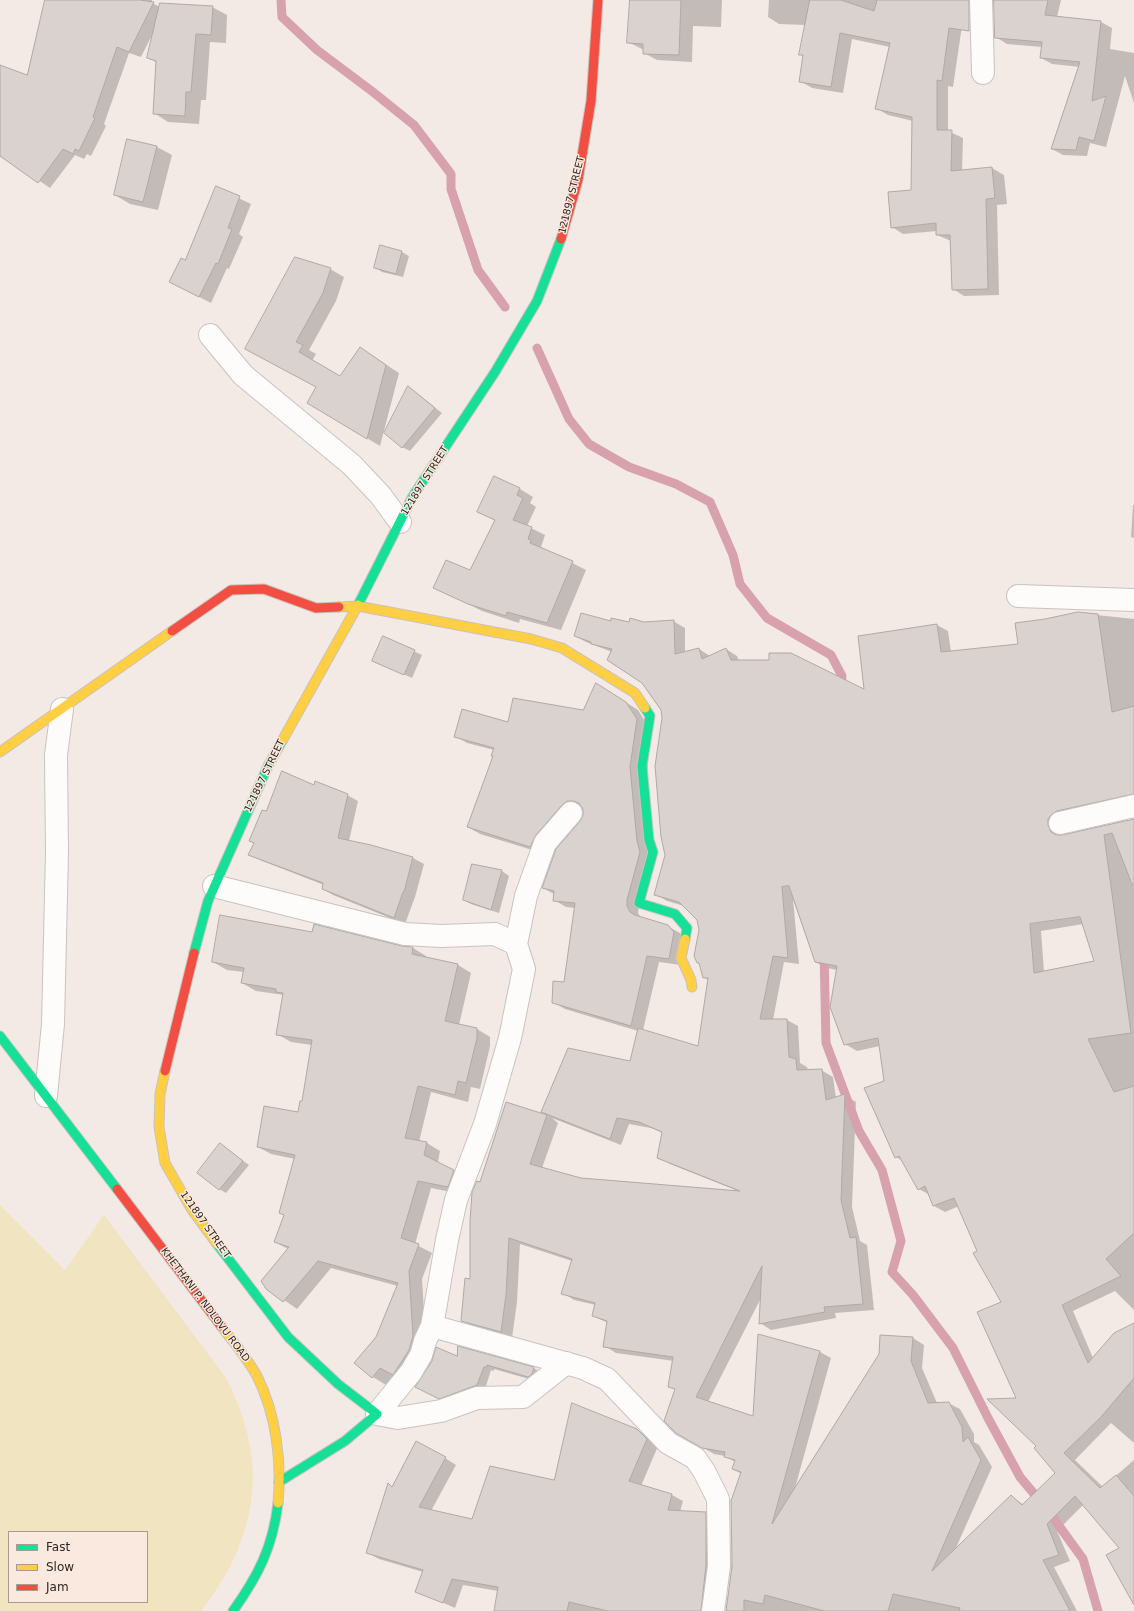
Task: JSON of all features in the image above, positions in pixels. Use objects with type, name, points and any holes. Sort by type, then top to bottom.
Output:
[{"type":"street","name":"121897 STREET","points":[[377,1414],[338,1384],[280,1327],[192,1210],[165,1163],[159,1127],[160,1094],[208,901],[268,766],[358,606],[413,496],[495,372],[537,301],[561,239],[578,180],[591,101],[598,0]]},
{"type":"street","points":[[981,0],[983,73]]},
{"type":"street","points":[[210,335],[242,375],[352,466],[381,496],[400,522]]},
{"type":"street","points":[[0,752],[231,590],[264,589],[316,608],[358,606],[531,640],[562,648],[635,693],[650,716],[642,766],[649,840],[654,852],[639,903],[675,914],[687,928],[681,958],[691,980],[692,987]]},
{"type":"street","points":[[1018,596],[1134,600]]},
{"type":"street","points":[[46,1096],[53,1024],[57,852],[56,755],[62,709]]},
{"type":"street","points":[[1060,823],[1134,806]]},
{"type":"street","points":[[279,1482],[345,1441],[377,1414],[411,1372],[421,1355],[425,1341],[432,1326],[447,1240],[456,1200],[485,1124],[510,1038],[524,969],[516,944],[526,896],[545,843],[570,814]]},
{"type":"street","points":[[214,886],[405,934],[440,936],[495,934],[516,944]]},
{"type":"street","name":"KHETHANI P. NDLOVU ROAD","points":[[0,1036],[236,1345],[259,1380],[272,1414],[278,1452],[279,1482],[275,1523],[266,1557],[233,1611]]},
{"type":"street","points":[[432,1326],[583,1368],[607,1379],[668,1443],[695,1458],[704,1471],[718,1499],[719,1566],[713,1611]]},
{"type":"street","points":[[377,1414],[398,1418],[441,1411],[477,1398],[523,1397],[566,1363]]},
{"type":"shaded area","points":[[0,1205],[65,1270],[104,1215],[226,1378],[237,1402],[245,1426],[253,1472],[252,1495],[248,1519],[241,1543],[230,1567],[202,1611],[0,1611]]},
{"type":"building","points":[[45,0],[140,0],[154,2],[129,52],[117,47],[93,117],[95,118],[79,151],[75,149],[73,154],[63,149],[38,183],[0,156],[0,65],[27,75]]},
{"type":"building","points":[[630,0],[681,0],[679,55],[643,54],[643,44],[627,43]]},
{"type":"building","points":[[810,0],[841,0],[874,11],[877,0],[969,0],[969,31],[949,28],[942,81],[937,80],[937,130],[952,130],[951,171],[992,167],[995,198],[986,199],[988,289],[952,290],[950,235],[936,235],[936,223],[891,228],[888,192],[911,190],[912,117],[875,109],[890,43],[840,33],[831,87],[799,82],[803,55],[799,55]]},
{"type":"building","points":[[994,0],[1048,0],[1045,15],[1101,21],[1092,101],[1106,96],[1094,141],[1079,137],[1076,150],[1051,149],[1080,62],[1040,58],[1042,42],[995,38]]},
{"type":"building","points":[[160,3],[213,6],[211,35],[196,34],[191,92],[186,92],[185,116],[153,114],[156,61],[147,58]]},
{"type":"building","points":[[127,139],[157,146],[143,202],[114,195]]},
{"type":"building","points":[[216,186],[240,196],[228,228],[232,229],[218,264],[216,263],[199,297],[169,282],[181,258],[185,260]]},
{"type":"building","points":[[380,245],[402,251],[396,274],[374,268]]},
{"type":"building","points":[[295,257],[331,268],[323,293],[296,342],[303,345],[299,352],[340,376],[360,347],[386,365],[367,439],[307,403],[316,387],[245,349]]},
{"type":"building","points":[[408,386],[435,408],[402,448],[384,433]]},
{"type":"building","points":[[494,476],[520,488],[517,495],[523,498],[513,520],[532,527],[528,539],[531,540],[530,543],[573,561],[547,623],[507,612],[506,616],[468,604],[433,588],[446,560],[470,570],[495,520],[477,512]]},
{"type":"building","points":[[1078,612],[1098,614],[1112,712],[1134,706],[1134,794],[1057,811],[1048,819],[1048,825],[1051,832],[1056,835],[1062,835],[1134,819],[1134,884],[1132,884],[1112,833],[1104,835],[1131,1033],[1088,1039],[1114,1092],[1134,1086],[1134,1233],[1106,1259],[1121,1276],[1062,1305],[1088,1363],[1114,1333],[1134,1323],[1134,1378],[1101,1417],[1064,1453],[1100,1488],[1116,1475],[1134,1496],[1134,1605],[1106,1555],[1119,1548],[1075,1496],[1047,1524],[1059,1555],[1043,1560],[1070,1611],[959,1611],[960,1608],[893,1594],[888,1611],[824,1611],[765,1595],[763,1604],[744,1600],[744,1611],[726,1611],[732,1566],[731,1501],[741,1472],[732,1469],[735,1460],[724,1457],[725,1452],[702,1448],[676,1433],[664,1421],[675,1389],[668,1387],[673,1357],[603,1347],[607,1321],[592,1316],[595,1303],[561,1294],[572,1259],[509,1238],[506,1295],[501,1332],[461,1321],[465,1278],[470,1279],[470,1221],[472,1192],[477,1181],[480,1182],[506,1102],[547,1115],[530,1164],[581,1178],[740,1191],[657,1158],[662,1132],[639,1122],[617,1118],[610,1139],[541,1112],[568,1048],[630,1061],[638,1028],[698,1046],[708,978],[703,978],[699,963],[697,963],[694,956],[699,930],[697,920],[679,902],[654,895],[665,855],[661,837],[655,766],[662,718],[661,710],[642,683],[607,660],[612,649],[591,644],[591,642],[574,636],[581,613],[611,621],[611,618],[629,622],[630,618],[644,622],[674,620],[675,654],[699,648],[702,659],[726,648],[731,660],[769,660],[769,653],[791,653],[864,689],[858,636],[937,624],[941,652],[1018,644],[1015,623],[1045,619]],"holes":[[[789,886],[815,962],[837,966],[830,1007],[844,1045],[878,1038],[884,1081],[864,1088],[895,1158],[899,1156],[918,1190],[925,1186],[933,1206],[954,1198],[977,1251],[973,1253],[1001,1302],[977,1312],[1016,1398],[987,1399],[1036,1446],[1034,1448],[1055,1473],[1022,1505],[1011,1495],[932,1571],[981,1460],[968,1437],[963,1442],[962,1427],[949,1402],[928,1403],[911,1361],[913,1337],[880,1335],[879,1354],[772,1524],[820,1351],[758,1334],[753,1416],[696,1397],[762,1266],[759,1324],[825,1312],[824,1307],[863,1304],[856,1237],[850,1238],[841,1200],[845,1094],[826,1100],[822,1069],[797,1070],[796,1059],[789,1057],[787,1019],[760,1019],[773,956],[788,958],[782,887]],[[1080,917],[1094,961],[1034,973],[1030,924]]]},
{"type":"building","points":[[383,636],[415,650],[404,675],[372,661]]},
{"type":"building","points":[[596,683],[626,702],[637,719],[630,767],[637,841],[640,852],[627,900],[627,906],[630,912],[635,915],[668,925],[674,932],[669,959],[647,956],[631,1026],[552,1003],[553,981],[564,982],[575,903],[553,901],[554,891],[542,888],[556,849],[580,821],[583,815],[583,809],[579,803],[567,801],[536,835],[530,847],[467,827],[493,756],[491,756],[494,748],[454,737],[462,709],[508,722],[513,698],[583,710]]},
{"type":"building","points":[[282,771],[314,785],[315,781],[348,794],[338,838],[371,845],[413,857],[404,892],[394,918],[322,889],[323,883],[248,855],[254,843],[249,841],[262,810],[266,811]]},
{"type":"building","points":[[472,864],[502,870],[491,910],[463,900]]},
{"type":"building","points":[[220,915],[312,932],[314,924],[402,946],[413,947],[412,954],[458,964],[445,1021],[477,1028],[477,1038],[466,1083],[458,1081],[455,1095],[418,1086],[405,1138],[427,1142],[424,1155],[454,1170],[448,1187],[418,1181],[401,1238],[419,1244],[409,1271],[413,1336],[409,1350],[393,1375],[380,1368],[372,1378],[354,1363],[376,1337],[398,1283],[318,1261],[283,1302],[266,1289],[261,1281],[289,1247],[274,1242],[284,1215],[279,1213],[295,1155],[257,1147],[264,1106],[298,1112],[300,1101],[302,1101],[312,1040],[276,1035],[283,993],[276,992],[276,989],[241,983],[244,968],[212,962]]},
{"type":"building","points":[[220,1143],[243,1161],[219,1190],[197,1173]]},
{"type":"building","points":[[458,1346],[534,1367],[532,1374],[528,1377],[487,1365],[487,1367],[484,1367],[477,1385],[439,1399],[415,1387],[432,1361],[436,1347],[457,1356]]},
{"type":"building","points":[[572,1403],[637,1429],[647,1439],[629,1481],[672,1494],[668,1510],[706,1512],[706,1565],[701,1611],[608,1611],[569,1602],[567,1611],[494,1611],[498,1587],[452,1579],[443,1603],[415,1592],[423,1570],[366,1553],[388,1483],[392,1487],[416,1441],[446,1457],[419,1507],[472,1519],[490,1466],[554,1480]]},
{"type":"waterway","points":[[281,0],[282,17],[317,50],[414,125],[451,174],[451,189],[478,270],[505,307]]},
{"type":"waterway","points":[[537,348],[569,419],[589,444],[629,467],[676,484],[710,502],[733,555],[740,584],[767,618],[831,655],[842,676],[841,689]]},
{"type":"waterway","points":[[824,951],[826,1043],[859,1131],[882,1170],[901,1241],[892,1272],[913,1295],[953,1348],[988,1418],[1020,1477],[1046,1508],[1083,1559],[1098,1611]]},
{"type":"traffic: fast","points":[[358,605],[413,496],[495,372],[537,301],[561,239]]},
{"type":"traffic: fast","points":[[645,708],[650,716],[642,766],[649,840],[653,852],[639,903],[675,914],[687,928],[685,939]]},
{"type":"traffic: fast","points":[[194,953],[208,901],[268,766],[282,741]]},
{"type":"traffic: fast","points":[[0,1036],[117,1189]]},
{"type":"traffic: fast","points":[[217,1244],[288,1337],[338,1384],[377,1414],[345,1441],[279,1482]]},
{"type":"traffic: fast","points":[[233,1611],[250,1586],[263,1560],[276,1519],[278,1503]]},
{"type":"traffic: slow","points":[[282,741],[358,605]]},
{"type":"traffic: slow","points":[[339,607],[358,606],[531,639],[562,648],[635,693],[645,708]]},
{"type":"traffic: slow","points":[[0,752],[172,631]]},
{"type":"traffic: slow","points":[[685,939],[681,958],[691,980],[692,987]]},
{"type":"traffic: slow","points":[[165,1071],[160,1094],[159,1127],[165,1163],[192,1210],[217,1244]]},
{"type":"traffic: slow","points":[[221,1326],[253,1369],[264,1391],[269,1406],[278,1454],[278,1503]]},
{"type":"traffic: jam","points":[[561,239],[578,180],[591,101],[598,0]]},
{"type":"traffic: jam","points":[[172,631],[231,590],[264,589],[316,608],[339,607]]},
{"type":"traffic: jam","points":[[165,1071],[194,953]]},
{"type":"traffic: jam","points":[[117,1189],[221,1326]]}]
